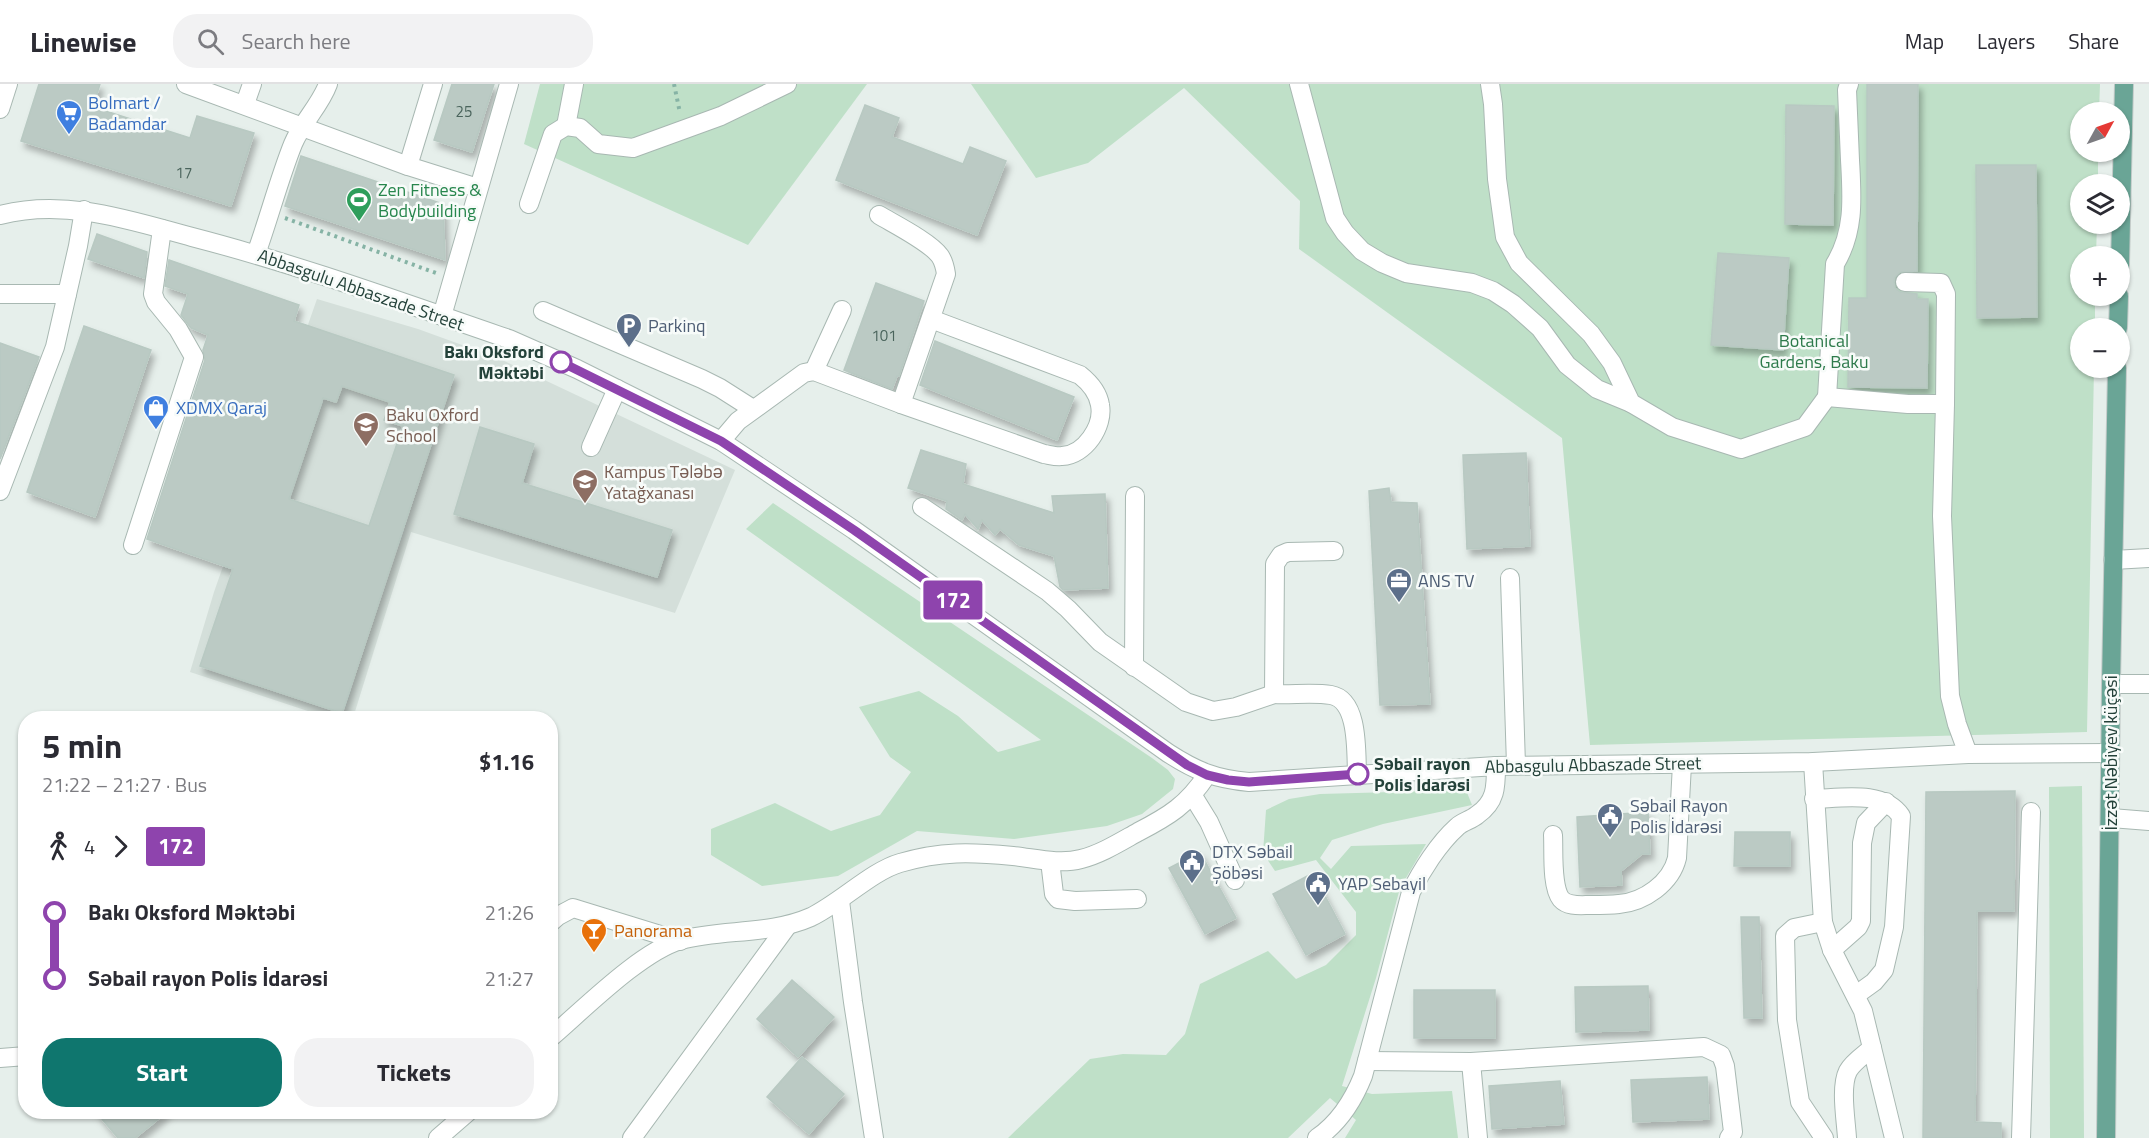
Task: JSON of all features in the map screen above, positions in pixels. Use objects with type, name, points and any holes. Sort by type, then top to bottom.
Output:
[{"type":"main road","points":[[2120,246],[2124,84]]},
{"type":"main road","name":"İzzət Nəbiyev küçəsi","points":[[2106,1138],[2117,378]]},
{"type":"street","points":[[0,109],[8,84]]},
{"type":"street","points":[[186,84],[408,166],[478,188]]},
{"type":"street","points":[[245,105],[252,84]]},
{"type":"street","points":[[256,254],[293,144],[328,84]]},
{"type":"street","points":[[408,166],[433,84]]},
{"type":"street","points":[[442,316],[508,84]]},
{"type":"street","points":[[566,126],[574,84]]},
{"type":"street","points":[[529,204],[553,134],[566,126],[580,128],[598,144],[633,148],[721,117],[787,84]]},
{"type":"street","points":[[1299,84],[1335,218],[1345,233],[1362,250],[1406,273],[1472,282],[1493,291],[1514,304],[1540,328],[1567,365],[1597,389],[1631,403],[1672,427],[1741,449],[1805,427],[1827,397],[1835,264],[1843,251],[1852,210],[1847,90],[1849,84]]},
{"type":"street","points":[[1490,84],[1497,179],[1505,237],[1519,263],[1591,334],[1611,363],[1631,403]]},
{"type":"street","name":"Abbasgulu Abbaszade Street","points":[[0,215],[32,208],[84,210],[162,229],[256,254],[442,316],[541,353],[721,441],[854,530],[1168,753],[1207,775],[1249,782],[1516,765],[1813,762],[1968,754],[2110,753]]},
{"type":"street","points":[[0,490],[55,347],[84,210]]},
{"type":"street","points":[[879,214],[929,246],[939,255],[945,265],[946,274],[932,319],[901,404]]},
{"type":"street","points":[[133,545],[194,357],[187,342],[156,302],[153,294],[162,229]]},
{"type":"street","points":[[1905,282],[1941,283],[1946,294],[1946,405],[1942,516],[1950,696],[1968,754]]},
{"type":"street","points":[[0,294],[67,294]]},
{"type":"street","points":[[814,371],[842,309]]},
{"type":"street","points":[[543,310],[702,379],[753,409]]},
{"type":"street","points":[[721,441],[738,421],[753,409],[804,373],[814,371],[1044,454],[1063,457],[1088,442],[1095,432],[1101,413],[1096,392],[1089,382],[1080,375],[932,319]]},
{"type":"street","points":[[591,447],[617,389]]},
{"type":"street","points":[[1827,397],[1946,405]]},
{"type":"street","points":[[1134,667],[1135,496]]},
{"type":"street","points":[[922,507],[1047,591],[1100,642],[1186,702],[1213,711],[1236,707],[1274,694],[1333,695],[1343,702],[1353,718],[1358,774]]},
{"type":"street","points":[[1274,694],[1275,564],[1281,555],[1288,552],[1334,550]]},
{"type":"street","points":[[2113,560],[2149,558]]},
{"type":"street","points":[[1510,578],[1516,765]]},
{"type":"street","points":[[2111,684],[2149,684]]},
{"type":"street","points":[[1813,762],[1823,922],[1832,950],[1863,1011],[1894,1138]]},
{"type":"street","points":[[1553,835],[1556,887],[1562,900],[1573,905],[1621,904],[1642,898],[1668,879],[1674,869],[1677,858],[1683,764]]},
{"type":"street","points":[[1317,1138],[1340,1118],[1356,1095],[1411,892],[1421,871],[1457,826],[1478,815],[1491,803],[1496,791],[1496,766]]},
{"type":"street","points":[[558,1031],[628,971],[657,952],[680,941],[788,925],[840,901],[868,880],[896,864],[937,854],[966,852],[1050,861],[1079,860],[1103,851],[1155,824],[1193,796],[1207,775]]},
{"type":"street","points":[[1193,796],[1209,822],[1235,880]]},
{"type":"street","points":[[1814,799],[1866,798],[1886,802],[1894,807],[1901,816],[1894,927],[1884,970],[1874,982],[1856,995]]},
{"type":"street","points":[[1832,950],[1858,927],[1861,921],[1862,843],[1866,823],[1886,802]]},
{"type":"street","points":[[2021,1138],[2031,812]]},
{"type":"street","points":[[2111,818],[2149,821]]},
{"type":"street","points":[[1050,861],[1054,894],[1058,899],[1075,901],[1137,899]]},
{"type":"street","points":[[840,901],[874,1138]]},
{"type":"street","points":[[558,916],[573,908],[680,941]]},
{"type":"street","points":[[1823,922],[1794,928],[1785,936],[1787,1020],[1800,1102],[1824,1138]]},
{"type":"street","points":[[632,1138],[788,925]]},
{"type":"street","points":[[1367,1060],[1471,1062],[1704,1047],[1720,1055],[1725,1066],[1733,1132],[1729,1138]]},
{"type":"street","points":[[1846,1138],[1844,1086],[1848,1072],[1855,1062],[1872,1048]]},
{"type":"street","points":[[0,1058],[18,1057]]},
{"type":"street","points":[[1471,1062],[1478,1138]]},
{"type":"street","points":[[438,1138],[460,1119]]},
{"type":"path","points":[[674,84],[684,129]]},
{"type":"path","points":[[270,212],[453,279]]},
{"type":"shaded area","name":"Baku Oxford School","points":[[317,299],[418,329],[498,358],[735,470],[675,613],[411,532],[355,711],[308,711],[190,672],[214,592]]},
{"type":"green space","points":[[540,84],[867,84],[748,245],[524,144]]},
{"type":"green space","name":"Botanical Gardens, Baku","points":[[971,84],[2100,84],[2099,102],[2070,102],[2070,162],[2098,162],[2098,174],[2070,174],[2070,234],[2097,234],[2096,246],[2070,246],[2070,306],[2095,306],[2095,318],[2070,318],[2070,378],[2094,378],[2087,732],[1590,745],[1562,438],[1299,249],[1300,201],[1184,88],[1088,163],[1036,178]]},
{"type":"green space","points":[[773,503],[1152,758],[1168,770],[1175,779],[1173,789],[1142,814],[1107,826],[1014,839],[917,831],[838,876],[762,886],[711,855],[711,829],[775,803],[831,831],[880,815],[911,772],[890,757],[859,707],[919,691],[958,716],[998,752],[1041,740],[746,529]]},
{"type":"green space","points":[[2082,786],[2084,1138],[2050,1138],[2049,787]]},
{"type":"green space","points":[[1466,790],[1472,805],[1383,824],[1332,840],[1320,858],[1331,869],[1351,846],[1426,844],[1400,888],[1376,978],[1342,1086],[1372,1094],[1452,1091],[1458,1138],[1345,1138],[1356,1120],[1330,1098],[1288,1138],[1008,1138],[1090,1059],[1123,1054],[1166,1055],[1185,1034],[1200,984],[1268,951],[1296,979],[1326,965],[1356,935],[1356,912],[1316,860],[1275,871],[1263,853],[1266,810],[1289,799],[1320,794]]},
{"type":"building","points":[[39,84],[100,84],[93,107],[190,138],[197,116],[254,133],[231,206],[21,141]]},
{"type":"building","points":[[452,84],[494,84],[472,152],[434,140]]},
{"type":"building","points":[[1867,84],[1918,84],[1917,271],[1900,272],[1894,282],[1895,288],[1900,292],[1917,294],[1917,299],[1928,299],[1927,388],[1848,387],[1849,298],[1867,298]]},
{"type":"building","points":[[865,105],[899,118],[892,137],[963,164],[970,147],[1006,161],[977,235],[836,180]]},
{"type":"building","points":[[1786,105],[1834,106],[1833,225],[1785,224]]},
{"type":"building","points":[[301,156],[443,204],[445,260],[285,206]]},
{"type":"building","points":[[1976,165],[2036,165],[2037,317],[1977,318]]},
{"type":"building","points":[[97,234],[147,252],[144,278],[88,259]]},
{"type":"building","points":[[1718,253],[1789,258],[1783,350],[1711,345]]},
{"type":"building","name":"Baku Oxford School","points":[[169,260],[299,305],[294,321],[454,375],[343,711],[336,711],[200,666],[233,569],[147,539],[205,360],[203,350],[208,335],[191,328],[181,315],[188,294],[165,286]],"holes":[[[342,386],[390,402],[384,420],[403,426],[369,526],[289,499],[323,398],[336,402]]]},
{"type":"building","points":[[876,283],[924,301],[899,376],[892,389],[844,370]]},
{"type":"building","points":[[84,326],[151,350],[95,517],[27,492]]},
{"type":"building","points":[[935,341],[1074,397],[1057,440],[920,385]]},
{"type":"building","points":[[0,343],[39,357],[0,459]]},
{"type":"building","points":[[480,427],[534,444],[522,483],[672,530],[657,577],[454,514]]},
{"type":"building","points":[[921,450],[966,464],[963,484],[1054,513],[1052,496],[1105,494],[1108,588],[1063,590],[1060,587],[1054,556],[1019,545],[1000,529],[995,535],[982,520],[978,529],[965,514],[962,520],[946,509],[947,501],[908,488]]},
{"type":"building","points":[[1526,453],[1530,546],[1467,549],[1463,455]]},
{"type":"building","name":"ANS TV","points":[[1389,488],[1391,502],[1417,503],[1430,704],[1380,705],[1369,491]]},
{"type":"building","points":[[2015,791],[2014,911],[1977,911],[1975,1122],[2001,1123],[2001,1138],[1923,1138],[1926,792]]},
{"type":"building","points":[[1648,812],[1650,854],[1642,854],[1621,871],[1622,885],[1580,887],[1577,817]]},
{"type":"building","points":[[1735,832],[1790,832],[1790,866],[1734,866]]},
{"type":"building","points":[[1200,852],[1236,918],[1205,934],[1169,868]]},
{"type":"building","points":[[1313,873],[1345,934],[1306,955],[1273,894]]},
{"type":"building","points":[[1741,917],[1759,917],[1762,1018],[1744,1018]]},
{"type":"building","points":[[792,980],[834,1017],[798,1057],[757,1019]]},
{"type":"building","points":[[1648,986],[1649,1030],[1576,1032],[1575,987]]},
{"type":"building","points":[[1414,990],[1495,990],[1495,1038],[1414,1038]]},
{"type":"building","points":[[802,1057],[844,1094],[809,1134],[767,1097]]},
{"type":"building","points":[[1707,1077],[1709,1119],[1633,1122],[1631,1080]]},
{"type":"building","points":[[1560,1081],[1564,1124],[1492,1129],[1489,1086]]},
{"type":"building","points":[[102,1119],[158,1119],[135,1138],[118,1138]]},
{"type":"bus line","name":"172","points":[[561,362],[721,441],[791,486],[1187,765],[1207,775],[1249,782],[1358,774]]},
{"type":"place","name":"Bolmart / Badamdar","points":[[69,136]]},
{"type":"place","name":"Zen Fitness & Bodybuilding","points":[[359,223]]},
{"type":"place","name":"Parkinq","points":[[629,349]]},
{"type":"place","name":"Bakı Oksford Məktəbi","points":[[561,362]]},
{"type":"place","name":"XDMX Qaraj","points":[[156,431]]},
{"type":"place","name":"Baku Oxford School","points":[[366,448]]},
{"type":"place","name":"Kampus Tələbə Yatağxanası","points":[[585,505]]},
{"type":"place","name":"ANS TV","points":[[1399,604]]},
{"type":"place","name":"Səbail rayon Polis İdarəsi","points":[[1358,774]]},
{"type":"place","name":"Səbail Rayon Polis İdarəsi","points":[[1610,839]]},
{"type":"place","name":"DTX Səbail Şöbəsi","points":[[1192,885]]},
{"type":"place","name":"YAP Sebayil","points":[[1318,907]]},
{"type":"place","name":"Panorama","points":[[594,954]]}]
